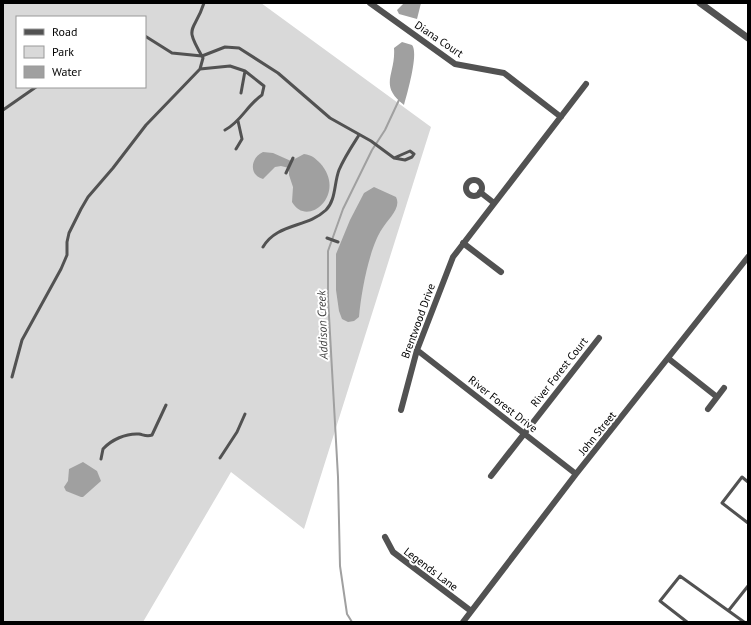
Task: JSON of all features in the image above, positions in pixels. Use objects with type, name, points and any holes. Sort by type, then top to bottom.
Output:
[{"type":"street","name":"Diana Court","points":[[370,3],[455,64],[504,73],[561,117]]},
{"type":"street","points":[[700,3],[748,38]]},
{"type":"street","name":"Brentwood Drive","points":[[401,410],[416,350],[453,257],[586,84]]},
{"type":"street","points":[[480,192],[494,203]]},
{"type":"street","points":[[463,243],[502,272]]},
{"type":"street","name":"John Street","points":[[462,622],[576,474],[669,359],[748,257]]},
{"type":"street","name":"River Forest Court","points":[[491,476],[599,338]]},
{"type":"street","name":"River Forest Drive","points":[[416,350],[524,432],[576,474]]},
{"type":"street","points":[[669,359],[717,397]]},
{"type":"street","points":[[708,409],[724,388]]},
{"type":"street","name":"Legends Lane","points":[[385,537],[393,552],[471,611]]},
{"type":"lane","points":[[12,378],[22,340],[61,269],[66,256],[69,234],[81,209],[92,192],[113,168],[146,125],[200,69],[202,56],[191,33],[191,27],[204,3]]},
{"type":"lane","points":[[146,37],[172,53],[202,56],[225,47],[239,48],[278,73],[330,118],[371,142],[394,158],[405,160],[412,157],[414,154],[410,151],[394,158]]},
{"type":"lane","points":[[200,69],[230,66],[245,71],[264,86],[264,92],[250,105],[238,121],[225,130]]},
{"type":"lane","points":[[241,93],[245,71]]},
{"type":"lane","points":[[3,110],[35,88]]},
{"type":"lane","points":[[236,149],[242,139],[238,121]]},
{"type":"lane","points":[[263,247],[274,234],[316,218],[328,207],[332,199],[341,165],[359,135]]},
{"type":"lane","points":[[286,173],[293,158]]},
{"type":"lane","points":[[327,238],[337,242]]},
{"type":"lane","points":[[101,459],[103,449],[121,438],[138,434],[147,436],[152,435],[166,405]]},
{"type":"lane","points":[[220,458],[237,432],[245,414]]},
{"type":"lane","points":[[748,482],[742,477],[722,503],[748,523]]},
{"type":"lane","points":[[687,622],[660,601],[680,576],[744,622]]},
{"type":"lane","points":[[729,610],[748,586]]},
{"type":"lane","points":[[736,622],[739,618]]},
{"type":"green space","points":[[3,3],[261,3],[431,127],[304,529],[231,472],[143,622],[3,622]]},
{"type":"water","points":[[404,3],[421,3],[417,19],[399,14],[397,10]]},
{"type":"water","points":[[402,42],[412,45],[414,49],[412,74],[404,105],[396,98],[390,85],[394,48]]},
{"type":"water","points":[[263,152],[273,153],[291,161],[304,154],[317,160],[327,175],[330,186],[327,196],[322,204],[315,210],[307,212],[299,209],[292,202],[293,187],[289,175],[289,168],[281,166],[275,167],[263,179],[258,177],[253,170],[253,166],[256,158]]},
{"type":"water","points":[[374,187],[396,197],[397,205],[396,210],[377,237],[373,248],[364,284],[359,317],[354,321],[348,322],[342,319],[339,311],[336,290],[336,254],[350,220],[364,193]]},
{"type":"water","points":[[83,462],[97,471],[101,481],[83,497],[81,497],[66,491],[64,487],[68,481],[69,469]]},
{"type":"waterway","name":"Addison Creek","points":[[352,622],[347,614],[340,566],[338,477],[328,298],[328,251],[343,209],[372,150],[385,130],[399,100]]}]
